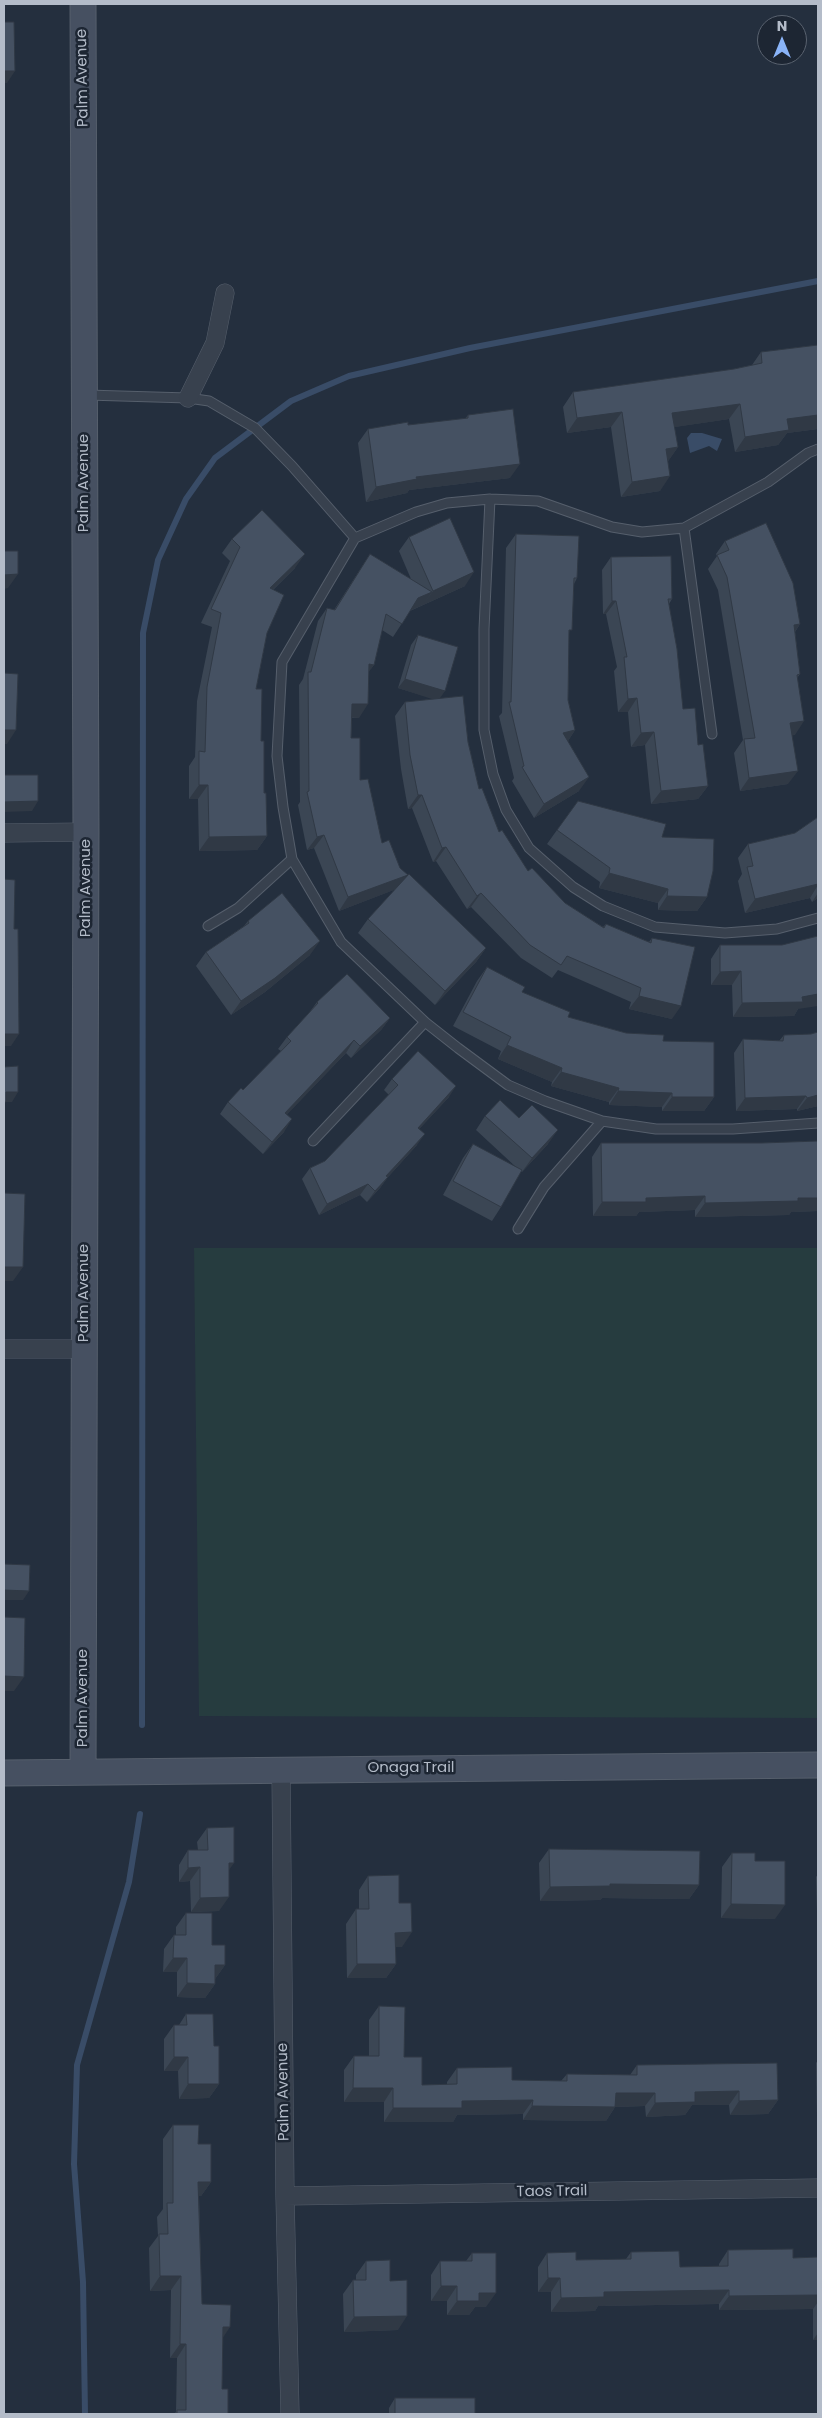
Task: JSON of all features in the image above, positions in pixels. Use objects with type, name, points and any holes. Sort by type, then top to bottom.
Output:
[{"type":"street","name":"Palm Avenue","points":[[83,4],[86,832],[83,1772]]},
{"type":"street","points":[[188,398],[215,343],[225,293]]},
{"type":"street","points":[[4,833],[86,832]]},
{"type":"street","points":[[4,1349],[84,1349]]},
{"type":"street","name":"Onaga Trail","points":[[4,1773],[818,1765]]},
{"type":"street","name":"Palm Avenue","points":[[282,1769],[290,2414]]},
{"type":"street","name":"Taos Trail","points":[[286,2196],[818,2188]]},
{"type":"lane","points":[[84,395],[188,398],[209,401],[255,428],[292,466],[355,538]]},
{"type":"lane","points":[[818,449],[808,453],[768,482],[684,528],[642,532],[612,527],[538,501],[490,499],[447,503],[416,512],[355,538],[282,662],[278,756],[283,807],[292,859],[341,942],[425,1022],[508,1085],[602,1120],[666,1129],[734,1129],[818,1123]]},
{"type":"lane","points":[[490,499],[484,629],[484,730],[493,774],[506,810],[529,848],[573,886],[603,906],[655,927],[725,933],[777,929],[818,918]]},
{"type":"lane","points":[[684,528],[712,734]]},
{"type":"lane","points":[[208,926],[238,908],[292,859]]},
{"type":"lane","points":[[313,1140],[425,1022]]},
{"type":"lane","points":[[518,1229],[544,1187],[602,1120]]},
{"type":"green space","points":[[194,1248],[818,1248],[818,1718],[199,1716]]},
{"type":"water","points":[[691,433],[702,433],[722,439],[717,451],[709,446],[690,453],[687,438]]},
{"type":"building","points":[[4,22],[14,22],[15,71],[4,71]]},
{"type":"building","points":[[818,345],[818,415],[787,419],[789,430],[745,437],[740,404],[672,413],[678,447],[666,449],[670,476],[632,482],[622,412],[577,418],[573,392],[734,369],[762,363],[761,352]]},
{"type":"building","points":[[513,409],[520,464],[416,477],[417,479],[376,487],[368,429],[408,422],[408,425],[468,418],[468,415]]},
{"type":"building","points":[[262,510],[305,554],[270,588],[284,595],[267,633],[256,689],[262,689],[261,741],[264,741],[264,793],[266,793],[267,836],[209,837],[208,785],[199,785],[199,751],[205,752],[207,687],[221,613],[211,609],[240,547],[232,539]]},
{"type":"building","points":[[450,518],[474,572],[433,591],[409,537]]},
{"type":"building","points":[[766,523],[793,583],[800,624],[794,625],[800,674],[797,675],[804,721],[790,723],[798,771],[749,778],[744,739],[755,738],[727,577],[717,555],[729,550],[725,541]]},
{"type":"building","points":[[516,534],[579,536],[577,578],[574,578],[572,630],[569,630],[568,700],[575,730],[563,733],[589,777],[544,804],[522,767],[524,766],[509,702],[511,702]]},
{"type":"building","points":[[4,551],[18,551],[18,574],[4,575]]},
{"type":"building","points":[[370,554],[432,592],[418,598],[402,624],[386,614],[374,665],[369,664],[368,704],[352,704],[351,738],[360,738],[360,780],[368,779],[382,843],[389,840],[400,868],[408,875],[348,897],[324,835],[317,837],[307,792],[309,791],[308,672],[311,672],[327,608],[335,610]]},
{"type":"building","points":[[671,556],[672,599],[668,599],[677,649],[683,709],[695,708],[698,745],[703,744],[708,786],[661,791],[654,732],[641,733],[637,698],[628,699],[624,657],[627,657],[616,601],[612,601],[611,557]]},
{"type":"building","points":[[418,635],[458,647],[445,691],[405,679]]},
{"type":"building","points":[[4,673],[18,674],[16,730],[4,730]]},
{"type":"building","points":[[463,696],[468,742],[479,789],[482,788],[499,832],[502,830],[528,871],[532,868],[565,903],[604,928],[606,924],[651,943],[652,938],[695,947],[681,1006],[639,996],[641,988],[567,956],[561,965],[530,945],[481,893],[477,896],[446,847],[442,848],[422,795],[418,795],[410,755],[405,702]]},
{"type":"building","points":[[4,775],[38,775],[38,801],[4,802]]},
{"type":"building","points":[[578,801],[666,824],[662,837],[714,839],[713,871],[707,897],[667,896],[668,889],[609,873],[610,868],[557,830]]},
{"type":"building","points":[[818,817],[818,884],[755,899],[747,867],[753,866],[748,844],[795,833]]},
{"type":"building","points":[[409,874],[486,948],[445,991],[368,919]]},
{"type":"building","points":[[4,879],[15,880],[14,929],[18,929],[19,1034],[4,1034]]},
{"type":"building","points":[[282,893],[320,941],[275,978],[241,1001],[206,952],[249,923],[248,921]]},
{"type":"building","points":[[818,936],[818,994],[802,997],[803,1002],[742,1003],[741,971],[720,972],[720,945],[782,945]]},
{"type":"building","points":[[487,967],[525,987],[522,992],[570,1012],[568,1017],[626,1033],[664,1035],[663,1041],[714,1042],[714,1097],[672,1097],[672,1093],[618,1091],[619,1088],[561,1072],[562,1068],[507,1045],[511,1037],[463,1012]]},
{"type":"building","points":[[347,974],[390,1018],[360,1046],[354,1040],[285,1113],[292,1119],[272,1142],[228,1102],[241,1088],[243,1090],[291,1041],[287,1037],[317,1002]]},
{"type":"building","points":[[818,1032],[818,1095],[807,1098],[806,1096],[745,1098],[743,1039],[783,1041],[784,1035]]},
{"type":"building","points":[[418,1051],[456,1086],[418,1128],[425,1134],[386,1176],[388,1177],[375,1191],[368,1184],[327,1204],[310,1168],[325,1161],[398,1085],[392,1079]]},
{"type":"building","points":[[18,1066],[18,1092],[6,1092],[6,1102],[4,1102],[4,1067]]},
{"type":"building","points":[[500,1100],[519,1118],[532,1105],[558,1130],[532,1158],[485,1116]]},
{"type":"building","points":[[818,1141],[818,1198],[798,1198],[798,1201],[705,1203],[705,1196],[646,1198],[646,1202],[602,1202],[601,1143]]},
{"type":"building","points":[[473,1144],[522,1170],[501,1207],[453,1181]]},
{"type":"building","points":[[4,1193],[25,1194],[23,1267],[4,1267]]},
{"type":"building","points":[[4,1564],[30,1565],[29,1591],[4,1590]]},
{"type":"building","points":[[4,1617],[25,1618],[24,1677],[4,1676]]},
{"type":"building","points":[[234,1827],[234,1863],[229,1863],[229,1897],[200,1898],[200,1867],[188,1868],[188,1850],[208,1850],[207,1828]]},
{"type":"building","points":[[549,1849],[700,1851],[699,1885],[610,1884],[610,1886],[550,1887]]},
{"type":"building","points":[[732,1853],[755,1853],[755,1861],[785,1861],[785,1905],[731,1904]]},
{"type":"building","points":[[399,1875],[399,1903],[411,1903],[412,1932],[395,1933],[396,1964],[357,1964],[356,1909],[369,1909],[368,1876]]},
{"type":"building","points":[[186,1913],[212,1913],[212,1945],[225,1945],[225,1965],[215,1965],[215,1984],[187,1983],[187,1958],[173,1958],[174,1935],[186,1935]]},
{"type":"building","points":[[379,2006],[405,2007],[404,2057],[422,2057],[422,2085],[457,2084],[457,2068],[512,2067],[512,2080],[567,2081],[567,2074],[637,2075],[637,2065],[777,2063],[778,2100],[739,2101],[739,2091],[695,2092],[695,2102],[655,2103],[655,2093],[616,2093],[615,2107],[532,2106],[533,2100],[462,2101],[462,2108],[393,2108],[393,2088],[353,2088],[354,2056],[379,2056]]},
{"type":"building","points":[[186,2014],[213,2014],[214,2046],[219,2046],[219,2084],[188,2084],[188,2057],[174,2057],[174,2025],[187,2025]]},
{"type":"building","points":[[173,2125],[199,2125],[198,2144],[211,2144],[211,2182],[198,2182],[202,2304],[231,2305],[230,2327],[223,2327],[222,2389],[228,2389],[228,2414],[177,2414],[177,2410],[186,2410],[186,2344],[180,2344],[181,2276],[160,2276],[159,2234],[168,2234],[167,2203],[173,2203]]},
{"type":"building","points":[[793,2249],[793,2258],[818,2257],[818,2295],[729,2296],[729,2290],[604,2292],[604,2297],[561,2298],[560,2278],[548,2278],[547,2253],[576,2252],[576,2260],[631,2259],[631,2252],[679,2251],[680,2267],[728,2266],[728,2250]]},
{"type":"building","points":[[472,2253],[496,2253],[496,2293],[479,2293],[479,2301],[457,2301],[457,2286],[441,2286],[440,2261],[472,2261]]},
{"type":"building","points":[[390,2260],[390,2281],[407,2280],[407,2316],[354,2317],[353,2280],[366,2280],[366,2261]]},
{"type":"building","points":[[395,2398],[475,2398],[475,2414],[395,2414]]},
{"type":"waterway","points":[[142,1725],[143,633],[158,560],[186,499],[215,458],[291,401],[349,376],[470,348],[818,281]]},
{"type":"waterway","points":[[85,2414],[83,2282],[74,2164],[77,2065],[129,1882],[140,1814]]}]
